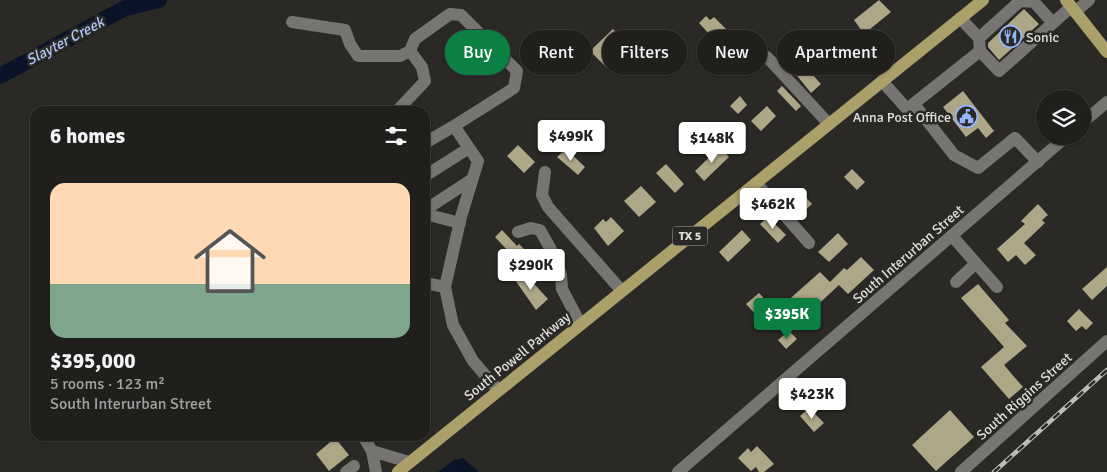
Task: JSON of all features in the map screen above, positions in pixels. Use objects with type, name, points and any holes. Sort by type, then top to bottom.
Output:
[{"type":"main road","name":"South Powell Parkway","points":[[398,472],[580,323],[983,0]]},
{"type":"main road","points":[[1071,6],[1107,52]]},
{"type":"street","points":[[960,18],[998,71],[1071,6],[1089,0]]},
{"type":"street","points":[[882,81],[907,109],[980,44],[1020,1],[1034,2],[1053,23]]},
{"type":"street","points":[[292,22],[346,30],[350,44],[358,56],[400,56],[410,51],[415,39],[450,14],[461,16],[517,71],[514,88],[430,141]]},
{"type":"street","points":[[402,106],[425,81],[422,67],[410,51]]},
{"type":"street","points":[[767,56],[829,124]]},
{"type":"street","points":[[1091,115],[1107,102]]},
{"type":"street","points":[[914,104],[954,155],[978,168],[1015,138],[1038,162]]},
{"type":"street","points":[[454,126],[478,161],[471,180],[445,287],[453,325],[473,361],[498,390]]},
{"type":"street","name":"South Interurban Street","points":[[678,472],[1057,145]]},
{"type":"street","points":[[430,173],[469,148]]},
{"type":"street","points":[[544,172],[542,195],[548,207],[621,290]]},
{"type":"street","points":[[430,207],[471,180]]},
{"type":"street","points":[[756,183],[809,244]]},
{"type":"street","points":[[430,215],[460,223]]},
{"type":"street","points":[[518,232],[531,228],[540,230],[555,257],[561,275],[562,289],[580,323]]},
{"type":"street","points":[[952,236],[997,287]]},
{"type":"street","points":[[956,282],[976,263]]},
{"type":"street","points":[[430,284],[445,287]]},
{"type":"street","name":"South Riggins Street","points":[[961,472],[1107,341]]},
{"type":"street","points":[[366,441],[372,452],[376,472]]},
{"type":"street","points":[[372,452],[409,462]]},
{"type":"water","points":[[463,458],[479,472],[438,472],[454,460]]},
{"type":"building","points":[[879,0],[891,12],[869,30],[861,30],[854,20]]},
{"type":"building","name":"Sonic","points":[[1024,9],[1039,24],[999,60],[988,47],[988,43]]},
{"type":"building","points":[[706,16],[710,20],[714,17],[727,30],[705,30],[699,23]]},
{"type":"building","points":[[602,40],[602,63],[592,53],[592,49]]},
{"type":"building","points":[[796,75],[813,75],[821,84],[811,93]]},
{"type":"building","points":[[782,86],[801,106],[796,111],[777,91]]},
{"type":"building","name":"Anna Post Office","points":[[963,91],[994,131],[986,138],[978,128],[966,137],[943,107]]},
{"type":"building","points":[[740,96],[747,105],[738,114],[730,106]]},
{"type":"building","points":[[767,106],[776,116],[761,131],[751,121]]},
{"type":"building","points":[[518,145],[535,162],[524,173],[507,156]]},
{"type":"building","points":[[720,147],[729,157],[704,181],[695,171]]},
{"type":"building","points":[[566,149],[585,167],[578,175],[557,157]]},
{"type":"building","points":[[666,164],[684,184],[675,193],[656,173]]},
{"type":"building","points":[[852,169],[865,182],[857,190],[844,177]]},
{"type":"building","points":[[641,186],[656,202],[639,217],[624,201]]},
{"type":"building","points":[[800,191],[812,204],[803,212],[791,198]]},
{"type":"building","points":[[1038,204],[1048,215],[1042,220],[1045,223],[1024,243],[1036,255],[1025,265],[1016,255],[1008,262],[997,249],[1025,224],[1021,221]]},
{"type":"building","points":[[611,217],[624,231],[608,246],[594,228],[603,219],[606,222]]},
{"type":"building","points":[[768,217],[786,235],[778,243],[760,224]]},
{"type":"building","points":[[502,230],[517,246],[519,244],[528,253],[524,257],[527,260],[515,271],[504,259],[510,253],[495,237]]},
{"type":"building","points":[[742,230],[751,240],[728,262],[719,252]]},
{"type":"building","points":[[838,233],[848,244],[829,262],[818,252]]},
{"type":"building","points":[[861,257],[874,270],[848,294],[839,285],[799,322],[784,304],[820,272],[830,282],[844,268],[847,270]]},
{"type":"building","points":[[1107,267],[1107,286],[1092,300],[1082,289]]},
{"type":"building","points":[[524,273],[548,299],[536,310],[515,280]]},
{"type":"building","points":[[978,284],[1009,320],[1005,323],[1027,346],[1004,365],[1023,387],[1009,399],[981,367],[1004,347],[961,298]]},
{"type":"building","points":[[759,293],[772,307],[760,319],[746,304]]},
{"type":"building","points":[[1079,309],[1093,323],[1086,330],[1082,326],[1076,331],[1067,321]]},
{"type":"building","points":[[789,331],[797,339],[786,349],[778,340]]},
{"type":"building","points":[[809,408],[824,423],[814,432],[800,416]]},
{"type":"building","points":[[950,410],[974,437],[936,471],[912,445]]},
{"type":"building","points":[[331,441],[337,441],[349,455],[329,471],[316,454]]},
{"type":"building","points":[[757,446],[774,464],[764,472],[759,472],[756,467],[751,471],[738,458],[748,448],[751,452]]},
{"type":"waterway","name":"Slayter Creek","points":[[0,76],[125,8],[159,0]]},
{"type":"railway","points":[[994,472],[1107,370]]},
{"type":"place","name":"Sonic","points":[[1010,37]]},
{"type":"place","name":"Anna Post Office","points":[[967,117]]}]
